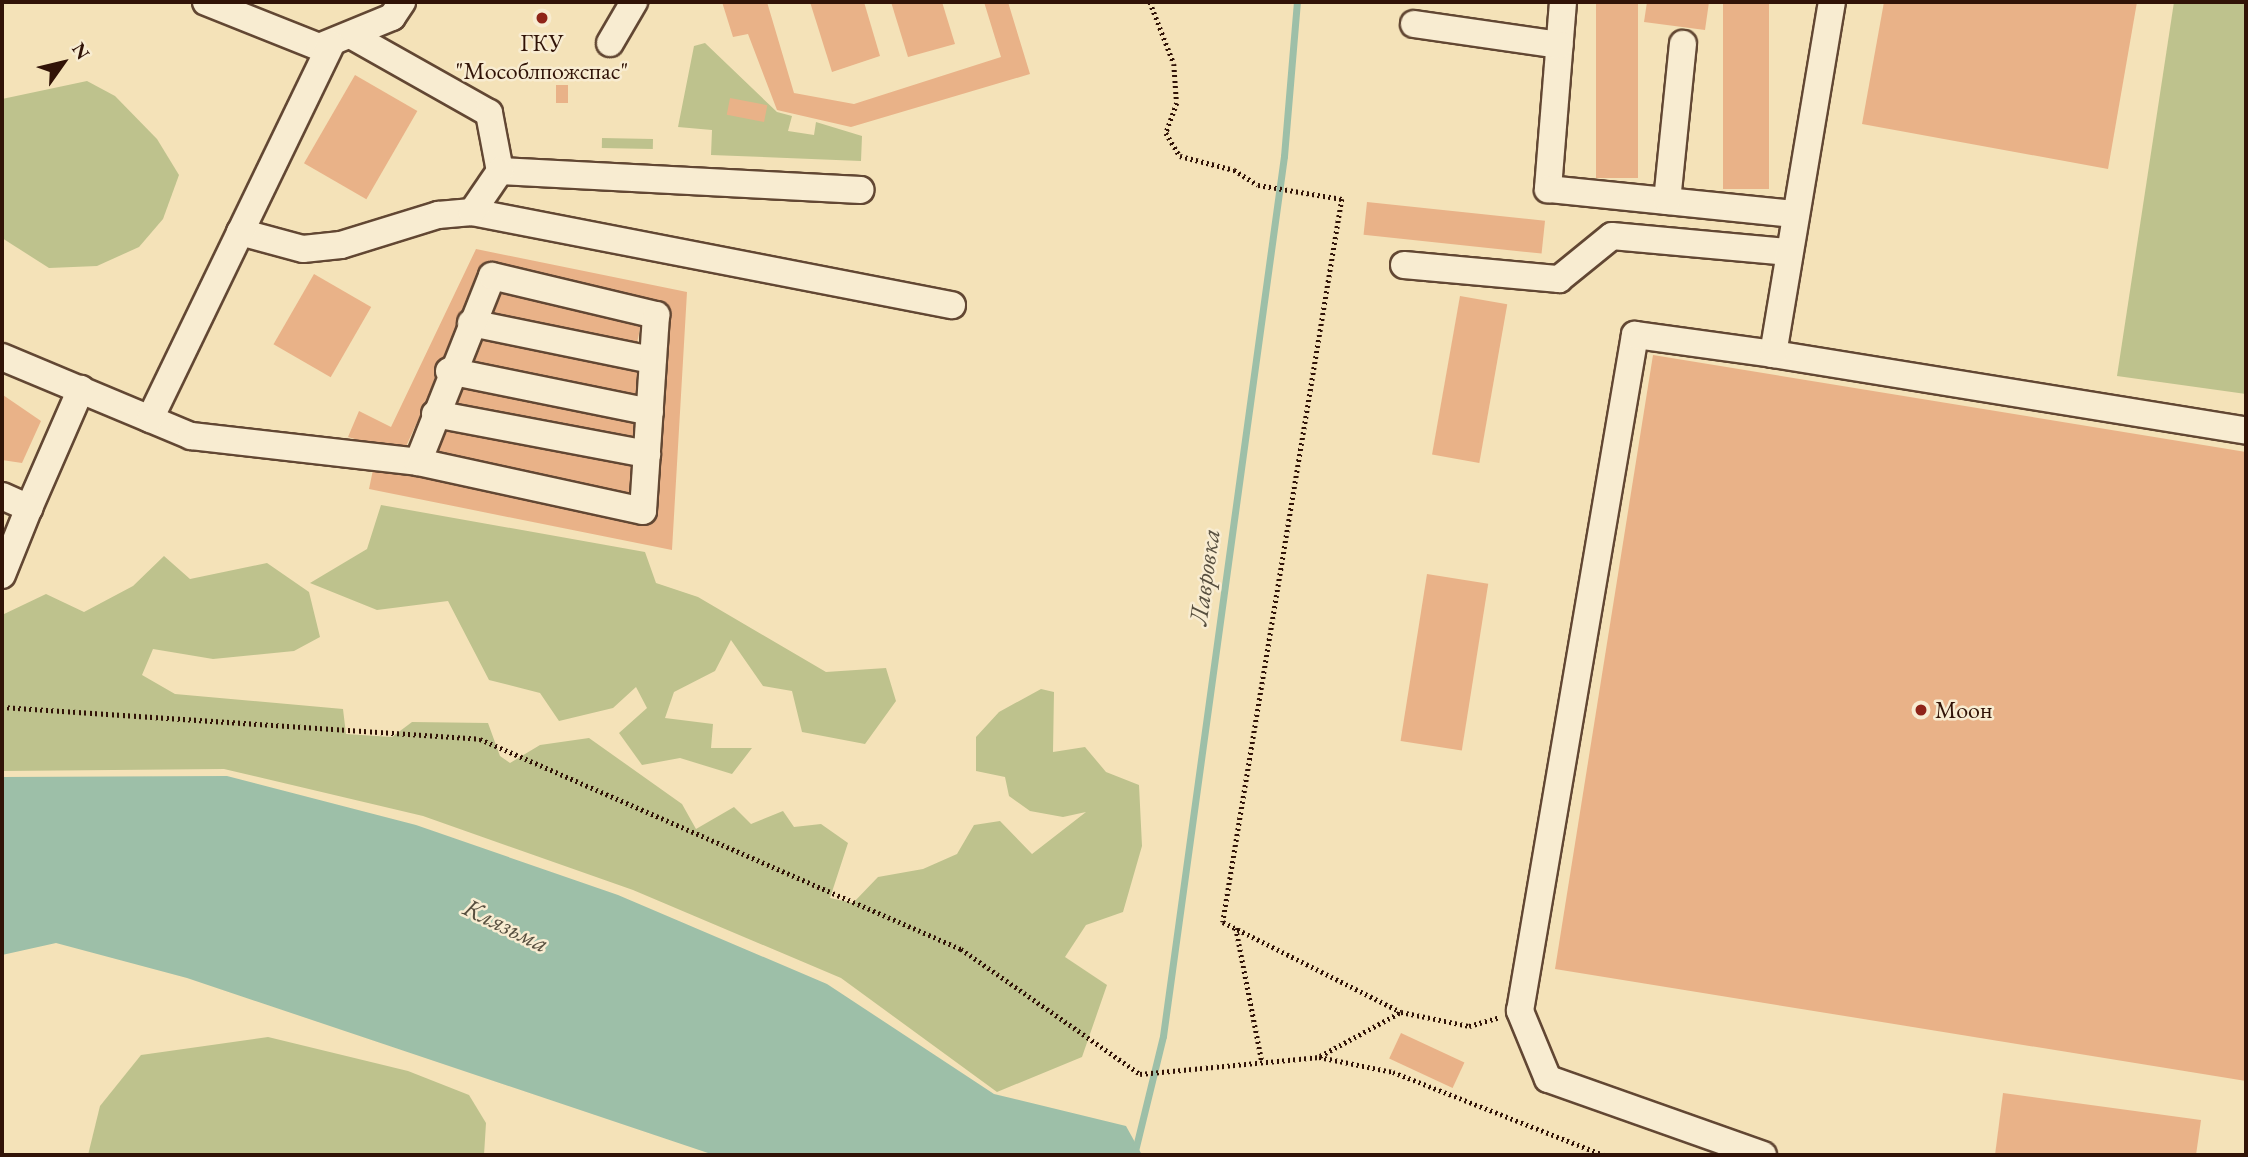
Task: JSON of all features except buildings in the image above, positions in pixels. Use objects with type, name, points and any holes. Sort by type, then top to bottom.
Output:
[{"type":"street","points":[[206,2],[320,47],[342,40],[398,10]]},
{"type":"street","points":[[610,43],[634,2]]},
{"type":"street","points":[[1563,2],[1548,189],[1796,214]]},
{"type":"street","points":[[1773,354],[1832,2]]},
{"type":"street","points":[[1414,24],[1559,45]]},
{"type":"street","points":[[342,40],[489,113],[500,171],[472,212]]},
{"type":"street","points":[[150,418],[240,232],[342,40]]},
{"type":"street","points":[[1667,201],[1683,44]]},
{"type":"street","points":[[500,171],[860,190]]},
{"type":"street","points":[[240,232],[303,249],[472,212],[952,305]]},
{"type":"street","points":[[1404,265],[1559,279],[1612,236],[1789,252]]},
{"type":"street","points":[[2,357],[191,436],[418,462],[643,511],[656,315],[492,276],[449,372],[418,462]]},
{"type":"street","points":[[471,323],[652,360]]},
{"type":"street","points":[[1763,1155],[1548,1079],[1520,1012],[1636,335],[1773,354],[2246,431]]},
{"type":"street","points":[[449,372],[650,412]]},
{"type":"street","points":[[2,576],[81,389]]},
{"type":"street","points":[[435,414],[647,454]]},
{"type":"street","points":[[2,496],[29,508]]},
{"type":"path","points":[[1150,2],[1174,64],[1177,103],[1166,134],[1180,156],[1271,187],[1342,199],[1223,922],[1401,1012],[1469,1026],[1520,1012]]},
{"type":"path","points":[[2,707],[480,739],[961,949],[1101,1051],[1140,1074],[1319,1057],[1393,1072],[1604,1155]]},
{"type":"path","points":[[1236,928],[1262,1062]]},
{"type":"path","points":[[1319,1057],[1401,1012]]},
{"type":"shaded area","points":[[2174,2],[2246,2],[2246,394],[2117,376]]},
{"type":"shaded area","points":[[705,43],[777,112],[792,116],[788,131],[814,135],[816,122],[862,136],[861,161],[711,155],[712,130],[678,127],[694,46]]},
{"type":"shaded area","points":[[87,81],[115,96],[157,139],[179,175],[163,219],[139,247],[97,266],[49,268],[2,238],[2,99]]},
{"type":"shaded area","points":[[602,138],[653,139],[653,149],[602,148]]},
{"type":"shaded area","points":[[381,505],[645,552],[656,583],[698,597],[826,672],[886,668],[896,701],[865,744],[802,732],[792,691],[763,686],[731,640],[715,671],[674,692],[665,718],[713,724],[711,748],[752,748],[732,774],[680,758],[642,765],[619,733],[647,708],[636,687],[613,708],[559,721],[540,693],[489,680],[448,601],[377,610],[310,583],[367,549]]},
{"type":"shaded area","points":[[164,556],[190,579],[267,563],[309,592],[320,637],[294,651],[213,659],[153,649],[142,675],[175,694],[343,709],[346,734],[392,737],[412,722],[488,723],[500,756],[510,763],[540,745],[589,738],[682,804],[696,829],[734,807],[751,824],[783,811],[794,827],[821,824],[848,843],[830,898],[853,903],[878,877],[923,869],[957,854],[974,825],[1000,821],[1032,854],[1086,812],[1063,817],[1030,811],[1009,796],[1005,777],[976,771],[976,737],[999,712],[1041,689],[1054,692],[1053,752],[1085,747],[1106,772],[1139,785],[1142,846],[1123,912],[1086,925],[1065,957],[1107,985],[1082,1057],[997,1092],[841,978],[633,890],[423,816],[224,769],[2,771],[2,615],[46,594],[84,612],[133,586]]},
{"type":"shaded area","points":[[268,1037],[408,1071],[469,1095],[486,1123],[484,1155],[88,1155],[100,1106],[141,1055]]},
{"type":"water","name":"Клязьма","points":[[227,776],[416,825],[618,895],[827,984],[994,1094],[1126,1126],[1142,1155],[714,1155],[187,978],[56,943],[2,955],[2,777]]},
{"type":"waterway","name":"Лавровка","points":[[1134,1155],[1163,1036],[1284,156],[1297,2]]},
{"type":"place","name":"ГКУ \"Мособлпожспас\"","points":[[542,18]]},
{"type":"place","name":"Моон","points":[[1921,710]]}]
